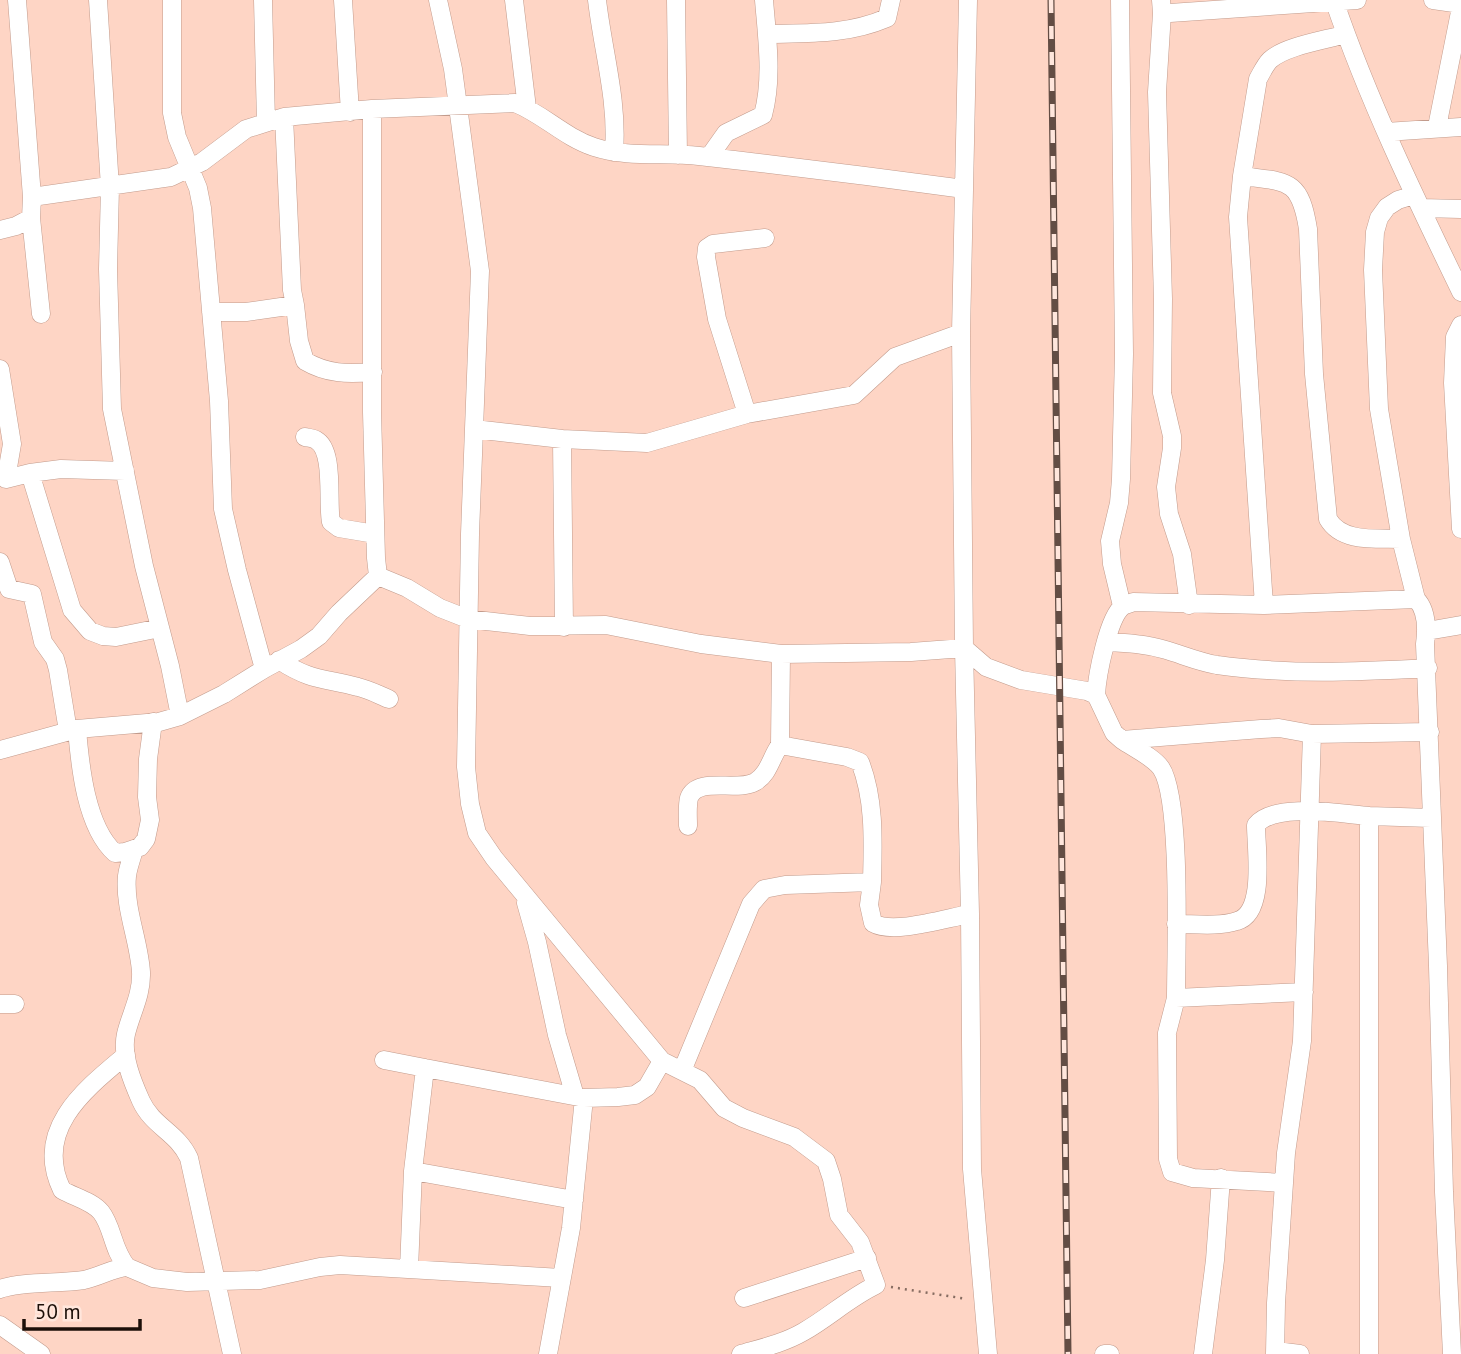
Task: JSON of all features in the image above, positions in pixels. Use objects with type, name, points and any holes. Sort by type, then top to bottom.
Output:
[{"type":"street","points":[[17,0],[32,197],[31,218],[41,314]]},
{"type":"street","points":[[98,0],[110,187],[108,269],[112,409],[144,566],[180,716]]},
{"type":"street","points":[[172,0],[172,113],[177,138],[198,188],[202,208],[219,401],[223,509],[237,570],[272,664]]},
{"type":"street","points":[[262,0],[266,122]]},
{"type":"street","points":[[343,0],[350,112]]},
{"type":"street","points":[[438,0],[453,69],[480,271],[468,620],[466,767],[470,804],[477,833],[524,895],[662,1061],[700,1080],[724,1108],[794,1137],[826,1161],[839,1215],[860,1242],[876,1285],[854,1296],[829,1317],[800,1334],[741,1354]]},
{"type":"street","points":[[514,0],[527,108]]},
{"type":"street","points":[[597,0],[614,102],[614,152]]},
{"type":"street","points":[[676,0],[678,155]]},
{"type":"street","points":[[709,157],[726,133],[763,115],[766,100],[767,34],[764,0]]},
{"type":"street","points":[[767,34],[838,33],[887,18],[891,0]]},
{"type":"street","points":[[968,0],[961,333],[964,648],[972,1169],[988,1354]]},
{"type":"street","points":[[1120,0],[1124,354],[1121,479],[1111,541],[1112,564],[1122,606]]},
{"type":"street","points":[[1189,605],[1182,554],[1169,514],[1166,487],[1172,436],[1162,393],[1163,299],[1157,92],[1162,6],[1206,12],[1357,0]]},
{"type":"street","points":[[1433,0],[1461,5],[1437,127]]},
{"type":"street","points":[[1334,1],[1386,132],[1461,292]]},
{"type":"street","points":[[1264,606],[1238,217],[1242,176],[1258,79],[1265,66],[1272,58],[1287,51],[1346,34]]},
{"type":"street","points":[[32,197],[171,177],[190,168],[246,129],[284,117],[458,104],[515,103],[568,136],[614,152],[709,157],[964,189]]},
{"type":"street","points":[[372,110],[375,534],[378,576]]},
{"type":"street","points":[[284,117],[292,290],[299,341],[305,361],[326,371],[344,375],[373,372]]},
{"type":"street","points":[[1386,132],[1461,127]]},
{"type":"street","points":[[1242,176],[1286,182],[1294,188],[1304,210],[1314,374],[1328,519],[1334,528],[1348,536],[1401,539]]},
{"type":"street","points":[[1452,1354],[1431,818],[1428,668],[1425,644],[1427,631],[1401,539],[1379,409],[1374,250],[1379,218],[1387,207],[1398,200],[1461,209]]},
{"type":"street","points":[[0,230],[31,218]]},
{"type":"street","points":[[747,414],[717,319],[706,257],[707,248],[713,244],[765,238]]},
{"type":"street","points":[[211,312],[246,312],[295,305]]},
{"type":"street","points":[[1461,325],[1455,337],[1453,383],[1461,529]]},
{"type":"street","points":[[474,429],[562,439],[647,443],[747,414],[854,395],[895,357],[961,333]]},
{"type":"street","points":[[0,369],[12,444],[3,478],[61,469],[125,471]]},
{"type":"street","points":[[305,438],[317,440],[328,460],[331,523],[339,528],[375,534]]},
{"type":"street","points":[[562,439],[564,627]]},
{"type":"street","points":[[30,473],[72,610],[90,631],[103,636],[116,637],[160,628]]},
{"type":"street","points":[[0,562],[9,589],[33,594],[43,642],[55,659],[58,670],[81,780],[101,835],[106,845],[115,853],[140,848],[146,839],[150,820],[147,797],[148,759],[153,722]]},
{"type":"street","points":[[0,750],[72,730],[153,722],[180,716],[224,695],[301,649],[318,636],[378,576]]},
{"type":"street","points":[[378,576],[468,620],[564,627],[606,625],[637,629],[701,644],[781,654],[911,652],[964,648],[986,667],[1021,680],[1087,691],[1096,695]]},
{"type":"street","points":[[1284,1183],[1181,1176],[1172,1172],[1169,1166],[1167,1033],[1176,998],[1176,924],[1175,845],[1166,777],[1160,765],[1114,733],[1096,695],[1098,671],[1113,620],[1122,606],[1133,602],[1264,606],[1416,599]]},
{"type":"street","points":[[1427,631],[1461,625]]},
{"type":"street","points":[[1107,642],[1139,643],[1190,659],[1273,671],[1326,673],[1428,668]]},
{"type":"street","points":[[688,826],[689,800],[694,790],[700,786],[740,786],[755,782],[764,775],[780,745],[781,654]]},
{"type":"street","points":[[272,664],[319,680],[358,687],[389,699]]},
{"type":"street","points":[[1122,740],[1279,728],[1312,734],[1430,733]]},
{"type":"street","points":[[1300,1354],[1275,1352],[1276,1291],[1286,1153],[1302,1041],[1312,734]]},
{"type":"street","points":[[780,745],[847,757],[860,762],[867,780],[873,832],[869,905],[873,923],[881,928],[904,926],[970,914]]},
{"type":"street","points":[[1176,924],[1225,923],[1239,921],[1250,914],[1256,898],[1256,825],[1262,818],[1308,811],[1431,818]]},
{"type":"street","points":[[1369,816],[1369,1354]]},
{"type":"street","points":[[134,849],[127,876],[128,900],[141,970],[141,985],[125,1036],[126,1055],[142,1103],[150,1117],[183,1145],[189,1158],[232,1354]]},
{"type":"street","points":[[682,1071],[751,904],[764,889],[785,885],[872,882]]},
{"type":"street","points":[[524,895],[537,942],[556,1035],[580,1097],[574,1200],[548,1354]]},
{"type":"street","points":[[1176,998],[1304,992]]},
{"type":"street","points":[[126,1055],[68,1109],[58,1126],[54,1166],[62,1190],[94,1205],[101,1212],[115,1247],[127,1267],[153,1278],[169,1281],[260,1280],[340,1265],[561,1278]]},
{"type":"street","points":[[384,1060],[580,1097],[635,1095],[647,1087],[662,1061]]},
{"type":"street","points":[[409,1269],[413,1171],[425,1068]]},
{"type":"street","points":[[413,1171],[574,1200]]},
{"type":"street","points":[[1203,1354],[1215,1260],[1221,1178]]},
{"type":"street","points":[[744,1298],[867,1258]]},
{"type":"street","points":[[0,1289],[24,1284],[89,1279],[127,1267]]},
{"type":"street","points":[[0,1325],[18,1347],[41,1354]]},
{"type":"path","points":[[876,1285],[984,1302]]},
{"type":"railway","points":[[1051,0],[1068,1354]]}]
